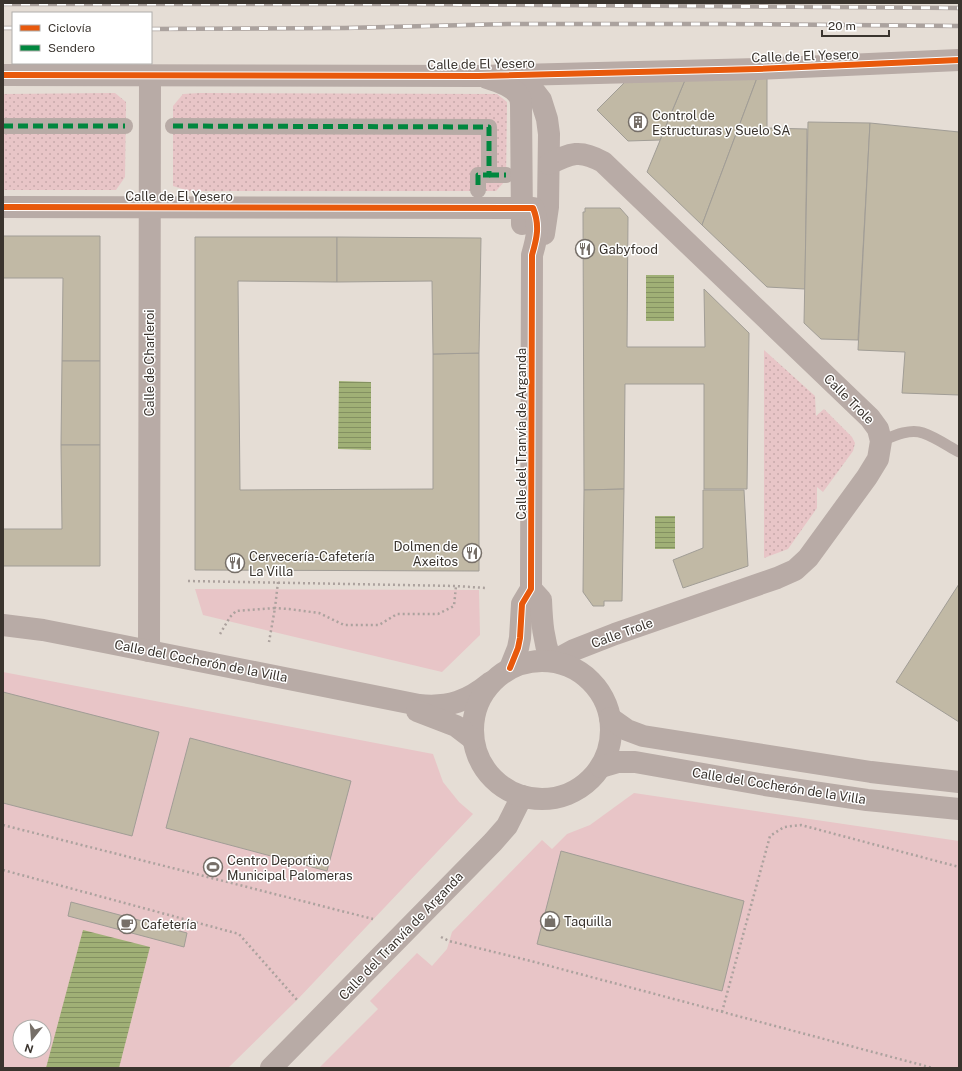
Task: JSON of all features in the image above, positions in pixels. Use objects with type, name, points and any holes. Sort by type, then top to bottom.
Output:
[{"type":"street","name":"Calle de El Yesero","points":[[3,75],[478,76],[758,69],[959,60]]},
{"type":"street","points":[[508,75],[521,80],[531,87],[541,100],[547,119],[549,134],[549,164],[546,230],[542,241],[532,255]]},
{"type":"street","name":"Calle de Charleroi","points":[[149,651],[150,76]]},
{"type":"street","points":[[478,76],[496,81],[511,88],[519,95],[522,106],[522,209]]},
{"type":"street","points":[[3,126],[125,126]]},
{"type":"street","points":[[173,126],[489,127],[489,175]]},
{"type":"street","name":"Calle Trole","points":[[549,164],[565,156],[579,154],[592,156],[603,162],[870,418],[878,429],[881,441],[878,460],[867,477],[808,558],[795,570],[777,578],[615,634],[551,661]]},
{"type":"street","points":[[478,190],[478,175],[506,175]]},
{"type":"street","name":"Calle de El Yesero","points":[[3,207],[522,209]]},
{"type":"street","name":"Calle del Tranvía de Arganda","points":[[510,668],[518,648],[520,638],[522,604],[531,589],[532,255],[537,240],[537,218],[533,208],[522,209]]},
{"type":"street","points":[[531,589],[541,600],[542,627],[545,646],[551,661]]},
{"type":"street","name":"Calle del Cocherón de la Villa","points":[[3,625],[43,630],[398,701],[430,706],[456,703],[478,693],[491,682]]},
{"type":"street","points":[[551,661],[570,666],[589,679],[603,697],[610,718],[611,735],[608,752],[601,767],[585,784],[566,795],[544,799],[522,796],[501,786],[484,769],[474,748],[472,725],[478,702],[491,682],[510,668],[523,663],[551,661]]},
{"type":"street","name":"Calle del Cocherón de la Villa","points":[[398,701],[408,709],[456,726],[474,739]]},
{"type":"street","points":[[610,718],[627,730],[643,736],[871,772],[959,782]]},
{"type":"street","name":"Calle del Cocherón de la Villa","points":[[601,767],[618,762],[635,762],[758,784],[859,799],[959,809]]},
{"type":"street","name":"Calle del Tranvía de Arganda","points":[[271,1068],[493,842],[507,826],[522,796]]},
{"type":"lane","points":[[881,441],[908,432],[922,432],[959,452]]},
{"type":"path","points":[[188,580],[486,588]]},
{"type":"path","points":[[268,642],[275,608],[278,582]]},
{"type":"path","points":[[220,634],[230,617],[236,611],[289,608],[319,613],[344,625],[379,625],[397,614],[438,614],[454,606],[456,586]]},
{"type":"path","points":[[3,825],[373,919]]},
{"type":"path","points":[[722,1012],[770,836],[784,826],[801,825],[959,867]]},
{"type":"path","points":[[3,870],[239,934],[298,1001]]},
{"type":"path","points":[[441,938],[933,1068]]},
{"type":"shaded area","points":[[115,93],[126,102],[125,177],[116,190],[3,190],[3,94]]},
{"type":"shaded area","points":[[183,94],[497,94],[507,102],[506,180],[496,191],[189,191],[173,186],[173,106]]},
{"type":"shaded area","points":[[646,275],[674,275],[674,321],[646,321]]},
{"type":"shaded area","points":[[764,350],[815,396],[816,416],[824,409],[852,437],[855,443],[853,451],[823,492],[817,487],[817,508],[788,549],[764,558]]},
{"type":"shaded area","points":[[339,381],[371,382],[371,450],[338,449]]},
{"type":"shaded area","points":[[655,516],[675,516],[675,549],[655,549]]},
{"type":"shaded area","points":[[195,589],[479,590],[480,635],[442,672],[203,615]]},
{"type":"shaded area","name":"Centro Deportivo Municipal Palomeras","points":[[3,672],[433,754],[443,782],[459,802],[473,814],[297,1000],[228,1068],[3,1068]]},
{"type":"shaded area","points":[[634,793],[959,841],[959,1068],[319,1068],[378,1009],[370,1001],[417,953],[432,966],[447,949],[452,932],[542,840],[552,849],[567,834],[590,825]]},
{"type":"shaded area","points":[[83,930],[150,947],[119,1068],[46,1068],[48,1059],[52,1059],[52,1046]]},
{"type":"building","points":[[757,78],[702,225],[647,172],[685,80]]},
{"type":"building","points":[[757,78],[767,78],[767,128],[807,129],[805,289],[767,287],[702,225]]},
{"type":"building","name":"Control de Estructuras y Suelo SA","points":[[685,80],[660,140],[628,141],[597,110],[626,81]]},
{"type":"building","points":[[808,122],[870,123],[858,340],[821,339],[804,323]]},
{"type":"building","points":[[870,123],[959,132],[959,395],[902,393],[905,352],[858,350]]},
{"type":"building","points":[[585,208],[620,208],[628,217],[627,347],[705,347],[704,289],[749,333],[747,489],[704,489],[704,384],[625,384],[624,489],[584,490],[583,212],[585,212]]},
{"type":"building","points":[[3,236],[100,236],[100,361],[62,361],[63,278],[3,278]]},
{"type":"building","points":[[195,237],[337,237],[337,282],[238,281],[240,490],[433,489],[433,354],[479,353],[479,571],[195,570]]},
{"type":"building","points":[[337,237],[481,238],[479,353],[433,354],[432,281],[337,282]]},
{"type":"building","points":[[62,361],[100,361],[100,445],[61,445]]},
{"type":"building","points":[[61,445],[100,445],[100,566],[3,566],[3,529],[62,529]]},
{"type":"building","points":[[624,489],[622,601],[604,601],[604,606],[593,606],[583,592],[584,490]]},
{"type":"building","points":[[703,490],[744,490],[748,566],[683,588],[673,560],[703,548]]},
{"type":"building","points":[[959,584],[959,722],[896,682]]},
{"type":"building","points":[[3,692],[159,732],[132,836],[3,803]]},
{"type":"building","points":[[190,738],[351,781],[327,871],[166,828]]},
{"type":"building","points":[[561,851],[744,901],[722,991],[537,944]]},
{"type":"building","name":"Cafetería","points":[[71,902],[187,933],[184,947],[68,916]]},
{"type":"railway","points":[[3,4],[405,4],[959,8]]},
{"type":"railway","points":[[152,29],[345,28],[508,24],[959,26]]},
{"type":"railway","points":[[3,28],[12,28]]},
{"type":"marked path","points":[[3,126],[125,126]]},
{"type":"marked path","points":[[173,126],[489,127],[489,175],[478,175],[478,190]]},
{"type":"marked path","points":[[489,175],[506,175]]},
{"type":"cycle path","points":[[3,75],[478,76],[758,69],[959,60]]},
{"type":"cycle path","points":[[3,207],[533,208],[537,226],[532,255],[531,589],[522,604],[520,638],[518,648],[510,668]]},
{"type":"place","name":"Control de Estructuras y Suelo SA","points":[[638,122]]},
{"type":"place","name":"Gabyfood","points":[[585,249]]},
{"type":"place","name":"Dolmen de Axeitos","points":[[472,553]]},
{"type":"place","name":"Cervecería-Cafetería La Villa","points":[[235,563]]},
{"type":"place","name":"Centro Deportivo Municipal Palomeras","points":[[213,867]]},
{"type":"place","name":"Taquilla","points":[[550,921]]},
{"type":"place","name":"Cafetería","points":[[127,924]]}]
